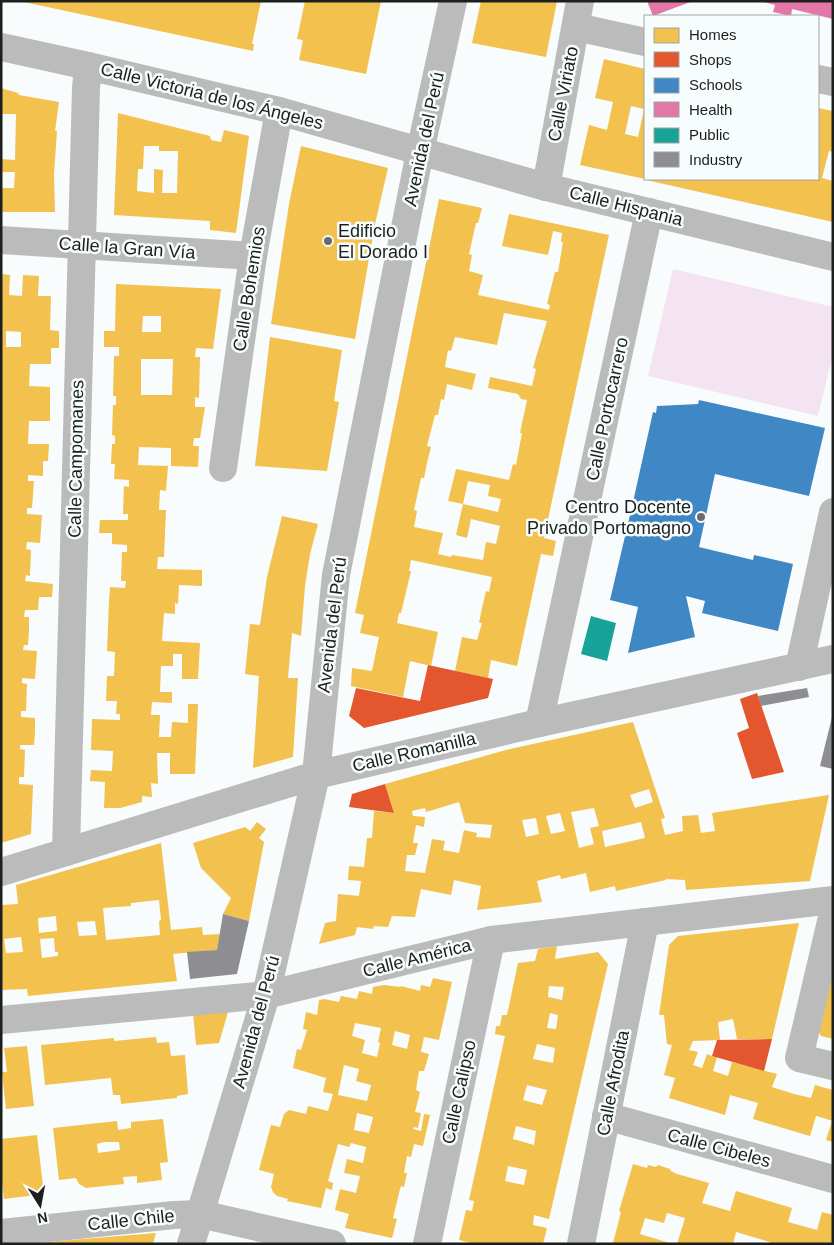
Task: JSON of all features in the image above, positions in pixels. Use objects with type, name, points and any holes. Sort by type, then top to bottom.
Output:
[{"type":"street","name":"Avenida del Perú","points":[[191,1244],[266,995],[316,775],[336,575],[420,152],[454,1]]},
{"type":"street","points":[[578,14],[644,42]]},
{"type":"street","name":"Calle Viriato","points":[[546,187],[578,14]]},
{"type":"street","name":"Calle Victoria de los Ángeles","points":[[1,47],[279,111],[420,152]]},
{"type":"street","name":"Calle Campomanes","points":[[66,852],[88,66]]},
{"type":"street","points":[[819,79],[833,82]]},
{"type":"street","name":"Calle Bohemios","points":[[223,468],[253,256],[279,111]]},
{"type":"street","name":"Calle Hispania","points":[[420,152],[546,187],[833,256]]},
{"type":"street","name":"Calle Portocarrero","points":[[539,724],[649,212]]},
{"type":"street","name":"Calle la Gran Vía","points":[[1,240],[253,256]]},
{"type":"street","points":[[799,667],[833,512]]},
{"type":"street","name":"Calle Romanilla","points":[[1,872],[316,775],[833,659]]},
{"type":"street","name":"Calle América","points":[[1,1020],[266,995],[492,940],[833,900]]},
{"type":"street","points":[[833,913],[799,1058],[833,1066]]},
{"type":"street","name":"Calle Afrodita","points":[[581,1244],[645,922]]},
{"type":"street","name":"Calle Calipso","points":[[427,1244],[492,940]]},
{"type":"street","name":"Calle Cibeles","points":[[606,1116],[833,1179]]},
{"type":"street","name":"Calle Chile","points":[[1,1233],[200,1214],[332,1244]]},
{"type":"shaded area","points":[[673,269],[833,307],[833,354],[818,416],[648,376]]},
{"type":"building: Homes","points":[[19,1],[261,1],[252,44],[254,44],[253,51]]},
{"type":"building: Homes","points":[[305,1],[381,1],[366,74],[299,60],[303,40],[297,39]]},
{"type":"building: Homes","points":[[481,1],[557,1],[546,57],[472,43]]},
{"type":"building: Homes","points":[[604,59],[644,69],[644,109],[644,179],[580,165],[589,125],[607,130],[613,102],[595,98]],"holes":[[[631,106],[644,109],[638,137],[625,134]]]},
{"type":"building: Homes","points":[[1,88],[18,93],[19,95],[59,102],[55,131],[57,131],[54,174],[55,212],[1,212],[1,188],[14,188],[15,172],[1,172],[1,159],[15,160],[16,114],[1,114]]},
{"type":"building: Homes","points":[[819,108],[833,111],[833,152],[829,151],[822,178],[833,181],[833,222],[646,180],[819,180]]},
{"type":"building: Homes","points":[[118,113],[210,136],[211,140],[221,142],[224,130],[249,136],[236,233],[210,230],[210,221],[114,215]],"holes":[[[144,146],[159,146],[159,151],[178,151],[177,193],[162,193],[163,170],[154,169],[154,193],[137,191],[138,169],[143,169]]]},
{"type":"building: Homes","points":[[301,146],[388,168],[375,224],[355,339],[271,324],[289,204]]},
{"type":"building: Homes","points":[[439,199],[482,208],[478,223],[476,223],[469,254],[472,255],[469,271],[483,275],[478,295],[549,310],[550,305],[547,304],[555,272],[558,272],[563,242],[561,242],[562,233],[553,231],[548,255],[502,246],[509,214],[609,235],[544,538],[556,541],[553,556],[541,554],[517,666],[491,660],[488,678],[455,671],[462,637],[477,640],[482,623],[479,623],[486,591],[489,592],[492,577],[411,560],[409,571],[411,571],[397,623],[438,632],[431,666],[410,661],[403,697],[351,686],[352,668],[372,671],[379,637],[360,633],[364,615],[355,613]],"holes":[[[504,313],[547,321],[533,368],[536,369],[532,386],[490,377],[488,388],[518,394],[521,399],[527,400],[516,465],[513,464],[509,480],[456,469],[448,501],[463,504],[456,535],[467,538],[471,519],[500,526],[496,544],[486,542],[483,560],[438,554],[443,533],[414,527],[417,511],[414,510],[421,478],[424,478],[431,447],[427,446],[435,415],[438,415],[441,399],[444,400],[447,384],[472,390],[476,374],[445,367],[448,350],[451,351],[455,337],[497,345]],[[468,481],[490,485],[488,496],[501,499],[498,512],[463,504]]]},
{"type":"building: Homes","points":[[1,274],[10,275],[9,295],[22,296],[23,275],[39,276],[38,296],[51,296],[50,330],[59,331],[59,348],[51,348],[51,364],[30,364],[29,386],[50,387],[50,421],[29,421],[28,444],[49,444],[48,461],[43,461],[43,476],[28,475],[28,481],[34,481],[32,508],[27,508],[27,514],[42,515],[40,543],[27,542],[26,549],[31,550],[30,576],[26,575],[25,581],[53,584],[52,597],[39,597],[38,610],[25,610],[24,617],[29,617],[29,631],[28,645],[24,645],[23,650],[37,651],[35,679],[22,678],[22,683],[27,684],[26,711],[21,711],[21,717],[35,718],[34,745],[20,745],[20,749],[25,750],[24,777],[19,777],[19,784],[33,785],[31,834],[1,843]],"holes":[[[6,331],[21,332],[21,347],[6,347]]]},
{"type":"building: Homes","points":[[116,284],[221,289],[213,349],[196,348],[195,357],[200,357],[199,398],[195,397],[195,407],[205,407],[200,438],[194,438],[193,446],[199,446],[198,467],[171,466],[171,448],[139,447],[138,465],[168,466],[166,491],[160,490],[159,510],[166,510],[164,557],[158,557],[157,569],[202,570],[202,586],[179,585],[178,604],[175,603],[175,614],[164,613],[162,641],[200,643],[198,679],[182,679],[182,654],[173,654],[173,666],[161,666],[160,692],[172,692],[172,703],[152,702],[151,715],[160,715],[159,737],[171,737],[172,722],[188,723],[188,704],[198,704],[195,774],[170,774],[170,753],[157,753],[158,784],[151,783],[152,797],[142,796],[142,802],[120,808],[104,808],[105,782],[90,781],[91,770],[112,771],[113,751],[91,750],[92,719],[120,720],[120,714],[116,714],[117,701],[106,701],[107,676],[114,676],[115,652],[107,651],[109,600],[110,587],[125,588],[126,581],[121,581],[122,552],[127,552],[127,545],[112,544],[112,533],[99,533],[100,520],[128,520],[128,514],[123,514],[124,486],[129,487],[129,480],[114,479],[115,464],[111,464],[112,444],[115,444],[115,436],[112,435],[113,405],[116,405],[116,396],[113,396],[114,356],[119,356],[119,347],[104,347],[104,331],[115,331]],"holes":[[[143,316],[161,316],[161,332],[142,332]],[[141,359],[173,359],[172,395],[141,395]]]},
{"type":"building: Homes","points":[[270,337],[342,350],[334,401],[339,402],[327,471],[255,466]]},
{"type":"building: Homes","points":[[282,516],[318,524],[310,554],[305,586],[301,636],[292,633],[288,678],[298,678],[293,757],[253,768],[259,676],[245,674],[250,624],[260,625],[267,577]]},
{"type":"building: Homes","points":[[633,722],[665,818],[661,819],[665,835],[683,831],[682,816],[698,815],[701,833],[715,831],[712,813],[829,795],[810,881],[686,890],[685,880],[666,879],[616,891],[615,886],[590,892],[586,873],[561,879],[560,875],[537,881],[542,902],[477,910],[481,886],[454,880],[451,895],[421,889],[415,917],[392,916],[388,927],[374,926],[373,929],[357,927],[355,935],[319,944],[325,923],[336,921],[338,894],[359,896],[361,881],[348,880],[349,866],[364,867],[367,838],[372,838],[374,811],[394,813],[385,784],[506,750]],"holes":[[[649,789],[653,802],[635,808],[630,795]],[[459,802],[465,823],[492,825],[490,838],[476,837],[477,833],[464,830],[459,853],[443,850],[445,841],[432,839],[425,873],[405,871],[407,855],[415,855],[418,843],[413,843],[416,825],[424,827],[425,817],[413,816],[412,811],[425,808],[426,812]],[[594,808],[599,826],[590,828],[594,844],[579,848],[571,812]],[[560,813],[565,831],[551,834],[546,816]],[[536,818],[539,834],[526,837],[522,820]],[[641,822],[645,838],[605,847],[602,831]]]},
{"type":"building: Homes","points":[[257,822],[266,829],[259,838],[264,842],[249,921],[223,914],[231,898],[201,868],[193,843],[245,827],[250,831]]},
{"type":"building: Homes","points":[[161,843],[171,930],[202,927],[203,935],[220,934],[217,950],[173,954],[177,981],[28,996],[27,989],[1,990],[1,905],[18,904],[16,885]],"holes":[[[159,900],[160,935],[106,940],[103,908],[131,906],[131,903]],[[56,916],[57,931],[39,933],[38,918]],[[95,921],[97,935],[79,936],[77,922]],[[21,937],[23,952],[6,953],[4,939]],[[54,938],[55,952],[58,952],[58,956],[42,958],[40,939]]]},
{"type":"building: Homes","points":[[799,923],[772,1039],[737,1039],[733,1019],[718,1022],[720,1040],[693,1041],[689,1050],[698,1052],[693,1065],[702,1068],[707,1054],[717,1057],[713,1071],[728,1076],[732,1062],[777,1074],[772,1087],[794,1094],[811,1098],[815,1085],[833,1090],[833,1121],[816,1116],[810,1136],[753,1119],[758,1103],[730,1095],[725,1115],[669,1098],[675,1078],[664,1075],[672,1045],[667,1044],[664,1015],[659,1015],[669,945],[678,936]]},
{"type":"building: Homes","points":[[557,946],[555,959],[598,952],[608,964],[549,1219],[534,1215],[533,1225],[547,1228],[543,1244],[475,1244],[459,1240],[466,1210],[472,1211],[474,1201],[469,1200],[505,1036],[495,1034],[496,1026],[500,1026],[502,1015],[507,1015],[518,963],[535,961],[538,949]],"holes":[[[549,986],[564,987],[562,1000],[548,997]],[[550,1013],[558,1015],[556,1029],[547,1028]],[[537,1044],[555,1048],[553,1063],[533,1059]],[[527,1085],[547,1090],[542,1105],[523,1100]],[[516,1126],[536,1131],[534,1145],[513,1139]],[[508,1166],[527,1170],[524,1185],[505,1181]]]},
{"type":"building: Homes","points":[[833,967],[833,1039],[821,1036],[817,1029]]},
{"type":"building: Homes","points":[[433,978],[452,982],[439,1040],[424,1037],[421,1052],[429,1054],[424,1071],[419,1071],[416,1090],[420,1092],[415,1112],[421,1113],[418,1128],[414,1127],[413,1129],[421,1131],[424,1114],[430,1115],[423,1146],[414,1144],[411,1157],[407,1156],[404,1173],[407,1173],[404,1187],[401,1186],[400,1189],[393,1218],[397,1219],[392,1238],[345,1228],[349,1214],[335,1210],[340,1189],[356,1193],[360,1176],[344,1173],[347,1159],[363,1163],[366,1147],[351,1143],[349,1147],[338,1144],[328,1181],[333,1183],[332,1190],[326,1188],[321,1208],[287,1201],[288,1199],[277,1196],[271,1187],[274,1174],[259,1170],[271,1125],[280,1127],[284,1114],[289,1110],[306,1114],[308,1106],[328,1111],[333,1094],[323,1092],[326,1078],[293,1068],[297,1049],[301,1050],[307,1030],[303,1029],[306,1012],[317,1015],[319,1000],[339,1002],[341,996],[357,999],[359,991],[372,994],[373,987],[384,985],[401,986],[420,991],[421,985],[430,987]],"holes":[[[355,1023],[381,1028],[377,1057],[362,1053],[365,1040],[352,1036]],[[395,1031],[410,1035],[407,1049],[392,1045]],[[344,1065],[359,1069],[356,1081],[371,1085],[367,1101],[338,1095]],[[357,1113],[373,1117],[369,1133],[354,1130]]]},
{"type":"building: Homes","points":[[229,1009],[219,1043],[196,1045],[193,1013]]},
{"type":"building: Homes","points":[[156,1037],[157,1043],[169,1042],[171,1056],[185,1055],[188,1094],[177,1096],[177,1098],[121,1104],[120,1095],[113,1095],[111,1078],[45,1085],[41,1045],[114,1038],[114,1041]]},
{"type":"building: Homes","points":[[27,1046],[34,1106],[6,1109],[2,1072],[7,1072],[4,1048]]},
{"type":"building: Homes","points":[[163,1119],[168,1162],[160,1163],[162,1180],[137,1183],[137,1176],[123,1177],[124,1184],[86,1188],[79,1184],[76,1178],[59,1180],[53,1128],[117,1121],[118,1130],[131,1128],[131,1122]],"holes":[[[119,1142],[120,1150],[98,1153],[97,1144]]]},
{"type":"building: Homes","points":[[833,1121],[833,1142],[826,1140]]},
{"type":"building: Homes","points":[[37,1135],[44,1194],[4,1199],[1,1172],[1,1139]]},
{"type":"building: Homes","points":[[633,1164],[647,1168],[648,1165],[656,1167],[658,1165],[670,1169],[677,1174],[709,1183],[702,1203],[730,1211],[736,1191],[792,1208],[788,1222],[817,1230],[822,1212],[833,1215],[833,1244],[770,1244],[770,1242],[736,1232],[733,1244],[677,1244],[685,1218],[667,1213],[664,1223],[645,1218],[640,1234],[673,1244],[613,1243],[621,1212],[619,1211]]},
{"type":"building: Homes","points":[[156,1233],[153,1244],[47,1244],[47,1242]]},
{"type":"building: Shops","points":[[428,665],[493,679],[488,698],[364,728],[349,716],[356,688],[420,701]]},
{"type":"building: Shops","points":[[757,693],[784,772],[752,779],[737,733],[749,728],[740,699]]},
{"type":"building: Shops","points":[[385,784],[394,813],[349,807],[352,794]]},
{"type":"building: Shops","points":[[772,1039],[764,1071],[712,1056],[717,1040]]},
{"type":"building: Schools","points":[[699,400],[825,428],[809,496],[715,474],[699,547],[753,560],[754,555],[793,564],[778,631],[702,613],[705,601],[686,596],[695,637],[628,653],[638,607],[610,600],[631,511],[642,514],[644,504],[633,502],[653,412],[656,413],[657,406],[698,404]]},
{"type":"building: Health","points":[[647,1],[693,1],[656,15],[653,15]]},
{"type":"building: Health","points":[[760,1],[833,1],[833,19],[792,9],[791,15],[773,12],[775,5]]},
{"type":"building: Public","points":[[591,616],[616,623],[607,661],[581,654]]},
{"type":"building: Industry","points":[[807,688],[809,697],[761,706],[758,696]]},
{"type":"building: Industry","points":[[833,717],[833,769],[820,766]]},
{"type":"building: Industry","points":[[223,914],[249,921],[237,974],[190,979],[187,952],[217,950]]},
{"type":"place","name":"Edificio El Dorado I","points":[[328,241]]},
{"type":"place","name":"Centro Docente Privado Portomagno","points":[[701,517]]}]
